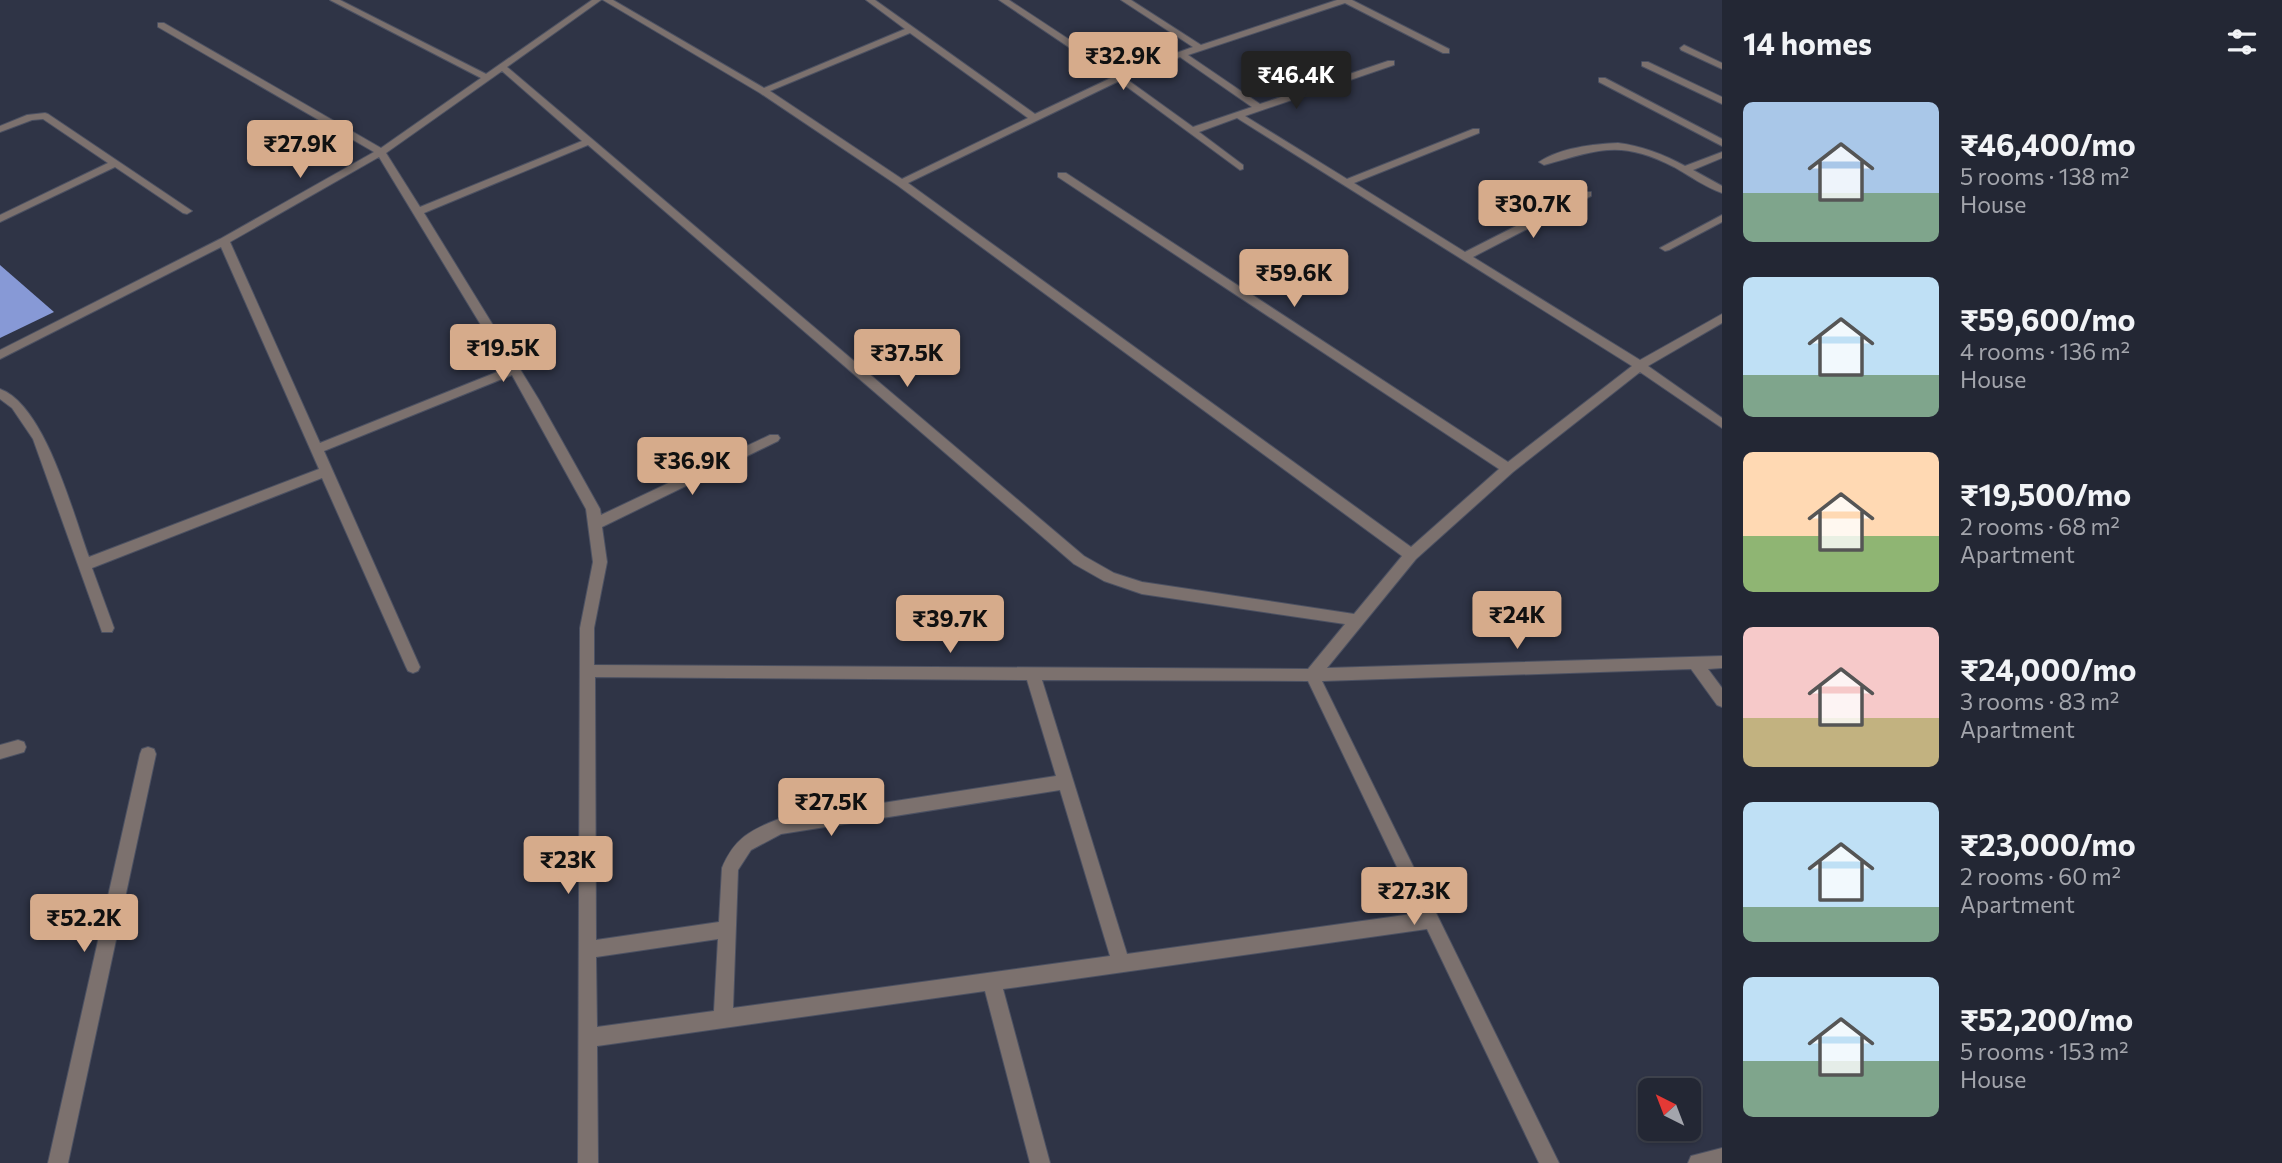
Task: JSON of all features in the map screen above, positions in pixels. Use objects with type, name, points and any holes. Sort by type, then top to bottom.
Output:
[{"type":"street","points":[[334,0],[486,77]]},
{"type":"street","points":[[0,355],[223,241],[381,152],[597,0]]},
{"type":"street","points":[[607,0],[763,91],[901,183],[1411,555]]},
{"type":"street","points":[[870,0],[1034,118]]},
{"type":"street","points":[[1003,0],[1119,77],[1240,167]]},
{"type":"street","points":[[1125,0],[1200,48]]},
{"type":"street","points":[[901,183],[1119,77],[1346,0],[1446,51]]},
{"type":"street","points":[[161,25],[381,152],[514,370],[593,509],[600,562],[587,628],[587,1163]]},
{"type":"street","points":[[763,91],[912,29]]},
{"type":"street","points":[[1684,48],[1722,66]]},
{"type":"street","points":[[1181,54],[1259,108]]},
{"type":"street","points":[[1191,131],[1391,63]]},
{"type":"street","points":[[1645,64],[1722,101]]},
{"type":"street","points":[[502,66],[1079,560],[1109,577],[1142,588],[1356,620]]},
{"type":"street","points":[[1602,80],[1722,143]]},
{"type":"street","points":[[1238,115],[1640,366],[1722,424]]},
{"type":"street","points":[[0,129],[30,117],[45,116],[187,212]]},
{"type":"street","points":[[1346,183],[1476,131]]},
{"type":"street","points":[[417,212],[590,141]]},
{"type":"street","points":[[1544,162],[1580,148],[1609,143],[1655,153],[1722,190]]},
{"type":"street","points":[[1685,169],[1722,155]]},
{"type":"street","points":[[0,219],[113,164]]},
{"type":"street","points":[[1062,175],[1508,470]]},
{"type":"street","points":[[1464,257],[1587,194]]},
{"type":"street","points":[[1665,248],[1722,218]]},
{"type":"street","points":[[223,241],[413,667]]},
{"type":"street","points":[[1312,676],[1411,555],[1508,470],[1640,366],[1721,320]]},
{"type":"street","points":[[316,449],[514,370]]},
{"type":"street","points":[[0,393],[16,405],[39,438],[107,628]]},
{"type":"street","points":[[595,524],[774,438]]},
{"type":"street","points":[[84,565],[326,471]]},
{"type":"street","points":[[588,671],[1312,676],[1722,662]]},
{"type":"street","points":[[1695,663],[1722,700]]},
{"type":"street","points":[[1033,674],[1121,963]]},
{"type":"street","points":[[1312,676],[1549,1163]]},
{"type":"street","points":[[0,752],[18,747]]},
{"type":"street","points":[[58,1163],[148,754]]},
{"type":"street","points":[[723,1020],[730,868],[745,844],[779,827],[1066,782]]},
{"type":"street","points":[[587,1038],[1431,920]]},
{"type":"street","points":[[587,950],[728,929]]},
{"type":"street","points":[[992,982],[1041,1163]]},
{"type":"street","points":[[1698,1163],[1722,1158]]},
{"type":"building","points":[[0,265],[54,312],[0,338]]}]
